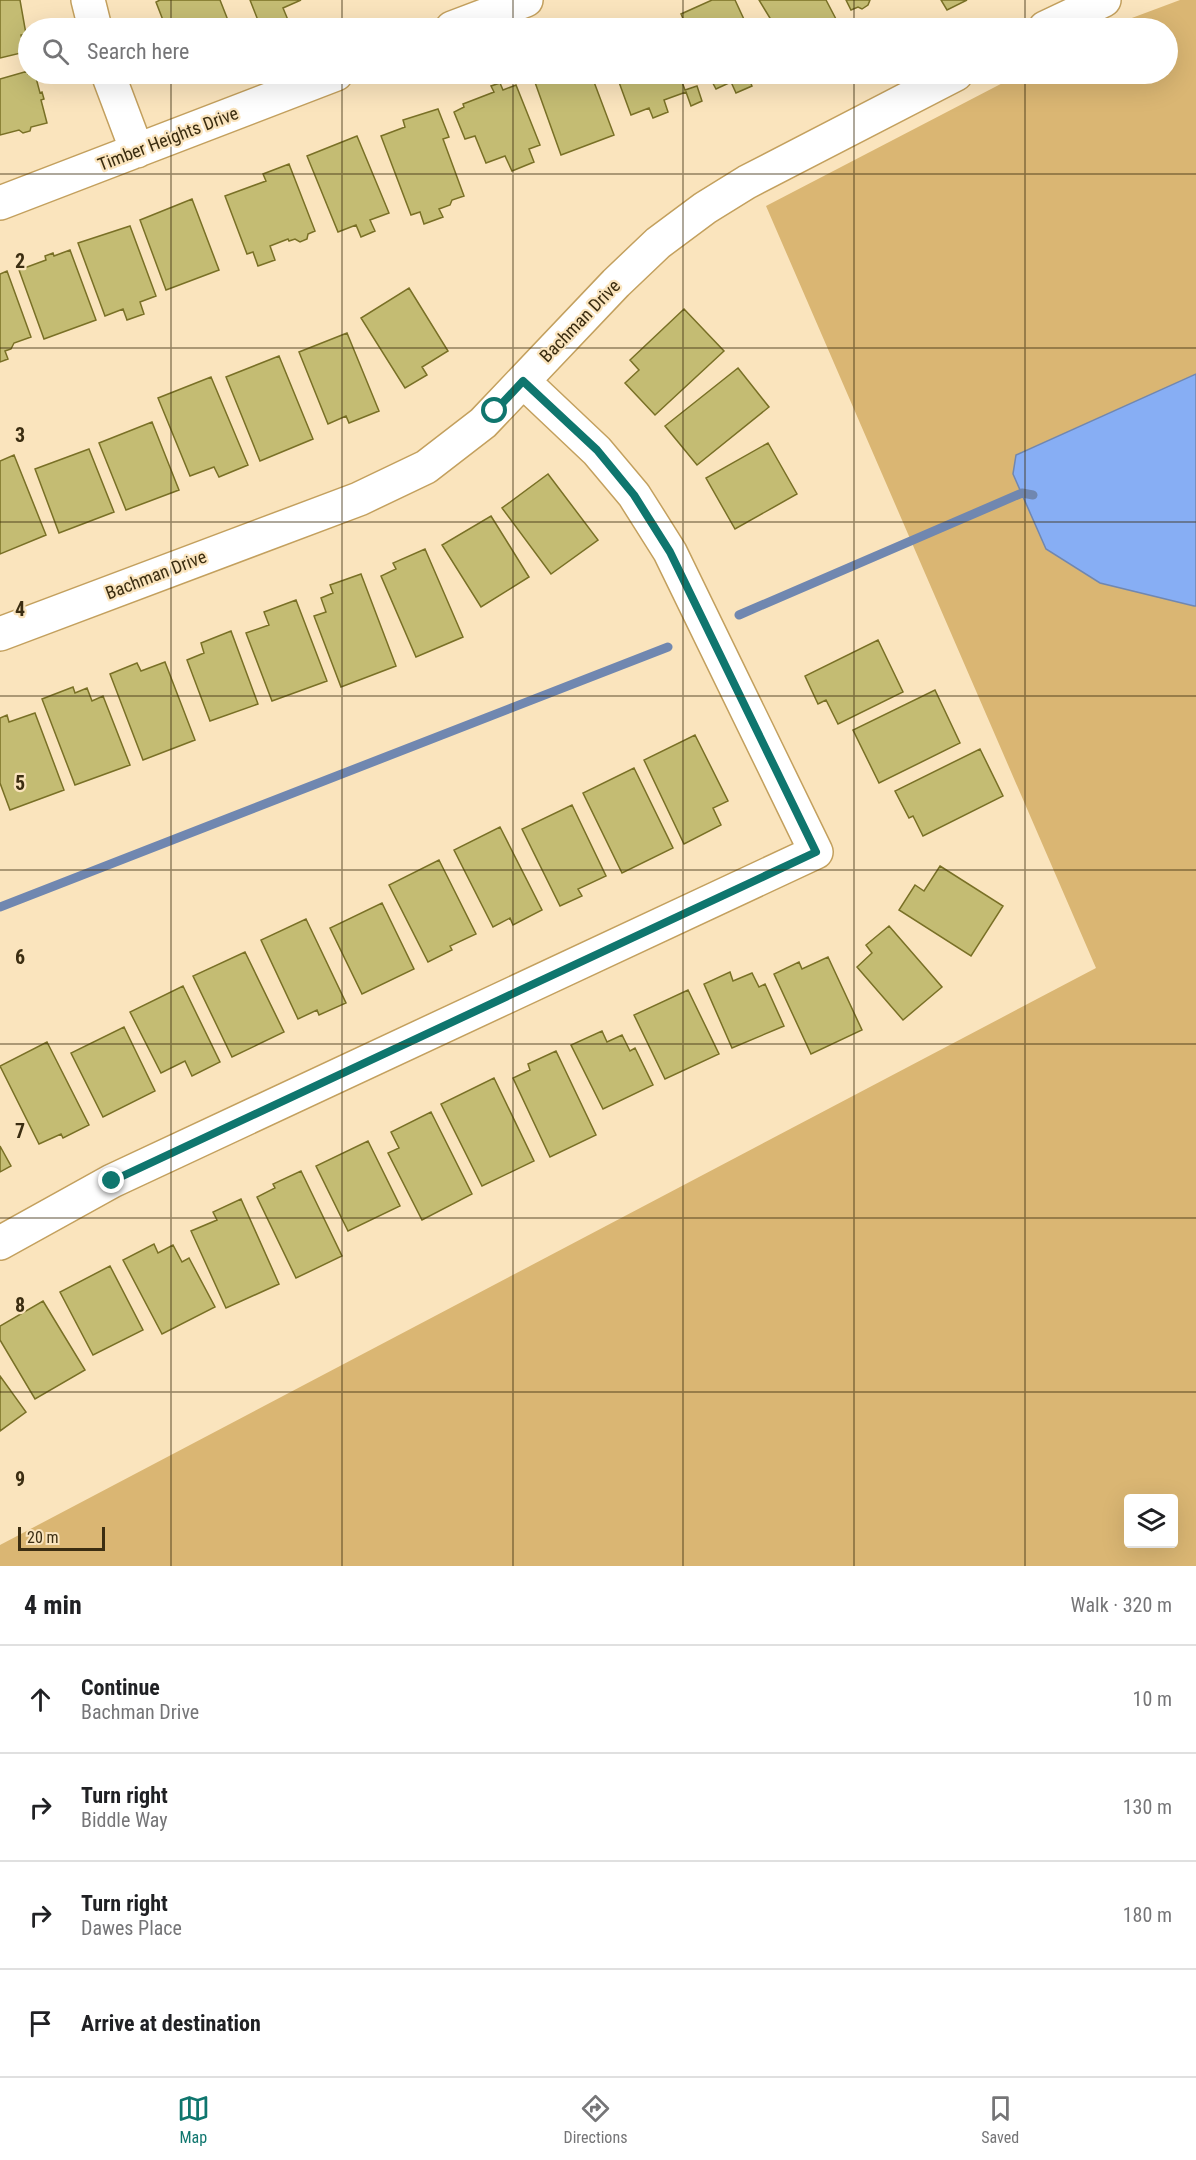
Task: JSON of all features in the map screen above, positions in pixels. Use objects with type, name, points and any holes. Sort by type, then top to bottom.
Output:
[{"type":"street","points":[[88,0],[92,18]]},
{"type":"street","points":[[478,18],[526,0]]},
{"type":"street","points":[[1066,18],[1104,0]]},
{"type":"street","points":[[112,84],[137,151]]},
{"type":"street","name":"Timber Heights Drive","points":[[0,203],[310,84]]},
{"type":"street","name":"Bachman Drive","points":[[0,634],[359,499],[426,467],[483,423],[616,283],[658,243],[705,208],[747,182],[937,84]]},
{"type":"street","points":[[0,1243],[112,1181],[816,852],[670,552],[634,495],[597,450],[523,381]]},
{"type":"shaded area","points":[[1180,0],[1196,0],[1196,1566],[0,1566],[0,1545],[1096,968],[766,206],[1001,84],[1178,84],[1178,18],[1132,18]]},
{"type":"water","points":[[1196,374],[1196,606],[1194,606],[1100,583],[1046,549],[1013,474],[1016,455]]},
{"type":"building","points":[[0,0],[20,0],[23,18],[18,18],[18,54],[0,58]]},
{"type":"building","points":[[160,0],[220,0],[227,18],[162,18],[156,2]]},
{"type":"building","points":[[250,0],[301,0],[283,8],[287,18],[257,18]]},
{"type":"building","points":[[712,0],[735,0],[743,18],[683,18],[681,14]]},
{"type":"building","points":[[759,0],[826,0],[835,18],[770,18]]},
{"type":"building","points":[[846,0],[870,0],[868,5],[862,9],[858,7],[851,10]]},
{"type":"building","points":[[941,0],[967,0],[947,10]]},
{"type":"building","points":[[18,74],[18,84],[38,84],[44,99],[41,100],[47,123],[31,127],[30,131],[23,133],[19,130],[0,135],[0,79]]},
{"type":"building","points":[[500,84],[503,90],[516,85],[540,145],[529,149],[534,162],[512,171],[505,156],[486,163],[475,136],[465,139],[454,112],[464,107],[463,104],[494,92],[491,86]]},
{"type":"building","points":[[536,84],[595,84],[614,135],[561,155]]},
{"type":"building","points":[[620,84],[683,84],[685,90],[697,86],[702,101],[691,106],[686,92],[664,100],[668,112],[653,118],[649,108],[631,115]]},
{"type":"building","points":[[713,84],[727,84],[716,89]]},
{"type":"building","points":[[732,84],[751,84],[752,86],[736,93]]},
{"type":"building","points":[[438,109],[449,137],[443,139],[464,196],[452,200],[450,205],[439,209],[443,217],[424,224],[420,212],[411,215],[381,136],[405,127],[403,120]]},
{"type":"building","points":[[357,136],[389,213],[370,220],[375,231],[361,237],[356,225],[338,232],[307,156]]},
{"type":"building","points":[[289,164],[315,231],[300,242],[288,239],[270,246],[275,260],[258,266],[253,252],[247,254],[225,196],[266,181],[263,174]]},
{"type":"building","points":[[192,199],[219,270],[166,290],[140,220]]},
{"type":"building","points":[[130,226],[156,296],[140,302],[144,314],[127,320],[123,309],[105,316],[78,243]]},
{"type":"building","points":[[70,250],[96,320],[44,339],[19,270],[46,260],[45,256],[53,253],[54,256]]},
{"type":"building","points":[[7,271],[31,337],[14,343],[11,349],[5,351],[8,359],[0,362],[0,274]]},
{"type":"building","points":[[409,288],[448,351],[422,367],[427,375],[405,388],[361,318]]},
{"type":"building","points":[[684,309],[724,351],[655,415],[625,383],[639,370],[630,360]]},
{"type":"building","points":[[347,333],[379,411],[349,423],[346,416],[328,424],[299,352]]},
{"type":"building","points":[[279,356],[313,439],[260,461],[226,377]]},
{"type":"building","points":[[738,368],[769,407],[697,465],[665,426]]},
{"type":"building","points":[[211,377],[248,465],[219,477],[214,467],[190,476],[158,398]]},
{"type":"building","points":[[152,422],[179,490],[126,510],[99,443]]},
{"type":"building","points":[[768,443],[797,494],[735,529],[706,478]]},
{"type":"building","points":[[89,449],[114,512],[59,533],[35,469]]},
{"type":"building","points":[[14,455],[46,535],[0,554],[0,461]]},
{"type":"building","points":[[548,474],[598,540],[551,574],[502,508]]},
{"type":"building","points":[[491,516],[529,577],[481,607],[442,545]]},
{"type":"building","points":[[425,549],[463,637],[416,657],[381,576],[396,569],[393,563]]},
{"type":"building","points":[[361,574],[396,666],[341,687],[314,616],[326,612],[321,598],[333,593],[330,585]]},
{"type":"building","points":[[296,600],[327,681],[272,701],[246,633],[269,625],[264,612]]},
{"type":"building","points":[[231,631],[258,704],[210,721],[187,660],[204,653],[201,643]]},
{"type":"building","points":[[878,640],[903,692],[838,724],[826,700],[818,704],[805,676]]},
{"type":"building","points":[[165,662],[195,740],[143,760],[110,674],[137,663],[141,671]]},
{"type":"building","points":[[73,687],[75,693],[87,688],[92,701],[103,696],[130,765],[75,785],[42,699]]},
{"type":"building","points":[[935,690],[960,743],[879,783],[853,730]]},
{"type":"building","points":[[35,713],[64,790],[10,810],[0,783],[0,718],[7,715],[9,722]]},
{"type":"building","points":[[695,735],[728,801],[713,808],[721,825],[684,844],[644,760]]},
{"type":"building","points":[[980,749],[1003,796],[923,836],[913,816],[909,818],[895,791]]},
{"type":"building","points":[[634,768],[673,848],[622,873],[583,793]]},
{"type":"building","points":[[572,805],[606,876],[578,889],[582,896],[560,906],[522,829]]},
{"type":"building","points":[[500,827],[542,910],[513,925],[510,918],[493,927],[454,850]]},
{"type":"building","points":[[439,860],[476,934],[450,946],[452,950],[428,962],[389,885]]},
{"type":"building","points":[[940,866],[1003,906],[971,956],[899,910],[915,885],[924,891]]},
{"type":"building","points":[[382,903],[414,969],[362,994],[330,928]]},
{"type":"building","points":[[306,919],[346,1003],[319,1015],[317,1010],[298,1019],[261,940]]},
{"type":"building","points":[[889,926],[942,987],[903,1020],[857,967],[872,953],[866,945]]},
{"type":"building","points":[[245,952],[284,1032],[232,1057],[193,976]]},
{"type":"building","points":[[828,957],[862,1030],[811,1054],[774,974],[799,962],[802,969]]},
{"type":"building","points":[[730,972],[733,981],[752,973],[759,987],[765,984],[784,1026],[732,1048],[704,984]]},
{"type":"building","points":[[183,986],[220,1062],[192,1076],[185,1061],[161,1073],[130,1012]]},
{"type":"building","points":[[688,990],[719,1054],[665,1079],[634,1015]]},
{"type":"building","points":[[124,1027],[155,1091],[103,1117],[71,1053]]},
{"type":"building","points":[[602,1031],[607,1042],[622,1035],[630,1051],[635,1048],[653,1085],[603,1109],[571,1045]]},
{"type":"building","points":[[47,1042],[89,1125],[63,1138],[61,1134],[39,1144],[0,1066]]},
{"type":"building","points":[[556,1051],[596,1135],[550,1157],[513,1078],[530,1070],[528,1064]]},
{"type":"building","points":[[494,1078],[534,1161],[482,1186],[441,1104]]},
{"type":"building","points":[[431,1112],[472,1194],[422,1220],[388,1153],[399,1148],[391,1132]]},
{"type":"building","points":[[368,1141],[400,1206],[348,1231],[316,1166]]},
{"type":"building","points":[[0,1146],[11,1166],[0,1172]]},
{"type":"building","points":[[301,1171],[342,1256],[296,1278],[257,1197],[275,1188],[273,1184]]},
{"type":"building","points":[[241,1199],[279,1284],[226,1308],[191,1231],[217,1220],[213,1212]]},
{"type":"building","points":[[154,1244],[158,1253],[173,1245],[182,1262],[189,1258],[215,1307],[162,1334],[123,1260]]},
{"type":"building","points":[[110,1266],[143,1330],[93,1355],[60,1292]]},
{"type":"building","points":[[43,1301],[85,1370],[35,1399],[0,1340],[0,1326]]},
{"type":"building","points":[[0,1376],[26,1412],[0,1431]]},
{"type":"waterway","points":[[739,615],[1022,493],[1033,495]]},
{"type":"waterway","points":[[0,907],[668,647]]},
{"type":"route","points":[[112,1181],[816,852],[670,552],[634,495],[597,450],[523,381],[495,411]]}]
